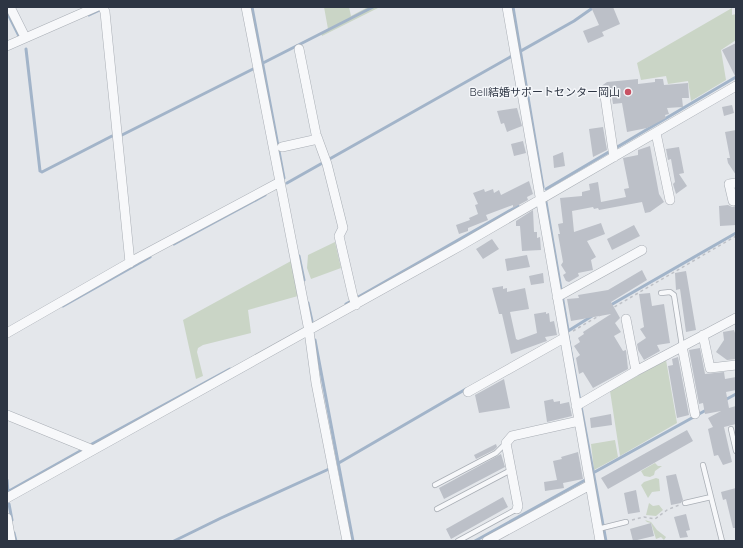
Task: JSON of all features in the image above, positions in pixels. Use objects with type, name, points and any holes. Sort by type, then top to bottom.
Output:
[{"type":"street","points":[[10,7],[22,39]]},
{"type":"street","points":[[7,46],[96,7]]},
{"type":"street","points":[[246,7],[309,331],[316,382],[347,541]]},
{"type":"street","points":[[507,7],[540,200],[560,296],[565,334],[579,404],[578,422],[589,480],[601,528],[600,541]]},
{"type":"street","points":[[103,9],[130,263]]},
{"type":"street","points":[[299,49],[318,139],[326,161],[342,228],[339,236],[354,301]]},
{"type":"street","points":[[7,498],[309,331],[354,301],[540,200],[613,153],[656,133],[736,86]]},
{"type":"street","points":[[605,96],[613,153]]},
{"type":"street","points":[[656,133],[670,200]]},
{"type":"street","points":[[282,147],[318,139]]},
{"type":"street","points":[[7,333],[130,263],[280,182]]},
{"type":"street","points":[[733,201],[729,184],[736,183]]},
{"type":"street","points":[[560,296],[642,250]]},
{"type":"street","points":[[579,404],[636,371],[736,318]]},
{"type":"street","points":[[626,319],[636,371]]},
{"type":"street","points":[[468,392],[565,334]]},
{"type":"street","points":[[703,335],[710,368],[736,365]]},
{"type":"street","points":[[682,346],[695,414]]},
{"type":"street","points":[[7,415],[93,450]]},
{"type":"street","points":[[517,509],[518,506],[506,443],[512,436],[578,422]]},
{"type":"street","points":[[486,541],[589,480]]},
{"type":"street","points":[[7,518],[11,541]]},
{"type":"lane","points":[[661,293],[670,292],[674,295],[682,346]]},
{"type":"lane","points":[[731,429],[736,451]]},
{"type":"lane","points":[[434,485],[496,453],[506,443]]},
{"type":"lane","points":[[703,465],[722,541]]},
{"type":"lane","points":[[437,509],[511,470]]},
{"type":"lane","points":[[685,503],[711,497]]},
{"type":"lane","points":[[458,541],[517,509]]},
{"type":"lane","points":[[601,528],[626,522]]},
{"type":"path","points":[[565,334],[736,236]]},
{"type":"path","points":[[626,522],[644,517],[655,519],[667,510],[685,503]]},
{"type":"green space","points":[[324,7],[349,7],[351,16],[368,7],[380,7],[322,36],[321,33],[328,29]]},
{"type":"green space","points":[[732,8],[732,15],[736,14],[736,40],[721,50],[726,80],[691,101],[688,81],[668,84],[666,76],[641,80],[637,63]]},
{"type":"green space","points":[[335,242],[341,268],[311,279],[307,268],[308,255]]},
{"type":"green space","points":[[291,261],[298,296],[248,310],[251,333],[203,345],[198,348],[197,352],[203,376],[196,379],[183,320]]},
{"type":"green space","points":[[666,360],[677,423],[620,456],[610,391]]},
{"type":"green space","points":[[615,440],[618,457],[594,470],[591,444]]},
{"type":"green space","points":[[655,463],[658,466],[662,466],[655,471],[654,475],[650,477],[644,476],[641,471]]},
{"type":"green space","points":[[656,478],[659,479],[660,491],[652,492],[648,498],[641,485],[644,482]]},
{"type":"green space","points":[[649,503],[653,506],[659,505],[663,510],[656,516],[646,515]]},
{"type":"green space","points":[[645,520],[651,522],[657,530],[666,537],[664,540],[661,537],[656,539],[651,523]]},
{"type":"building","points":[[591,7],[613,7],[620,24],[602,32],[604,36],[588,43],[583,31],[599,25]]},
{"type":"building","points":[[736,43],[736,78],[722,50]]},
{"type":"building","points":[[638,79],[638,84],[655,82],[655,79],[663,79],[664,85],[688,83],[689,98],[682,98],[683,107],[667,108],[669,114],[665,115],[666,118],[647,128],[627,132],[622,103],[613,104],[611,91],[601,92],[600,87],[607,82]]},
{"type":"building","points":[[732,105],[734,113],[724,116],[722,107]]},
{"type":"building","points":[[517,108],[522,126],[507,132],[504,123],[501,124],[497,111]]},
{"type":"building","points":[[603,127],[607,150],[593,157],[589,129]]},
{"type":"building","points":[[736,130],[736,175],[728,163],[727,158],[730,158],[725,132]]},
{"type":"building","points":[[523,141],[526,153],[514,156],[511,144]]},
{"type":"building","points":[[650,146],[659,194],[664,202],[650,212],[645,213],[642,202],[599,210],[598,208],[594,209],[593,207],[572,211],[574,232],[601,223],[605,234],[587,241],[596,257],[591,260],[593,270],[578,273],[579,276],[569,282],[566,281],[563,275],[566,273],[561,265],[563,262],[558,234],[560,234],[558,224],[563,223],[560,198],[582,196],[582,192],[590,190],[589,184],[598,182],[601,202],[626,197],[624,189],[629,188],[623,158],[638,155],[638,150]]},
{"type":"building","points":[[679,147],[684,173],[679,174],[687,186],[676,194],[673,184],[675,182],[671,159],[668,160],[666,149]]},
{"type":"building","points":[[563,152],[565,166],[554,168],[553,156]]},
{"type":"building","points":[[529,181],[533,194],[527,197],[528,200],[513,208],[513,205],[486,215],[488,220],[468,228],[468,231],[459,234],[456,225],[470,220],[469,218],[478,214],[475,205],[478,204],[473,193],[484,189],[485,192],[493,189],[494,193],[499,190],[501,195]]},
{"type":"building","points":[[728,205],[732,207],[736,206],[736,225],[720,226],[719,206]]},
{"type":"building","points":[[533,210],[534,232],[537,232],[537,238],[540,237],[541,250],[522,251],[520,226],[516,226],[516,221]]},
{"type":"building","points":[[634,225],[640,236],[612,250],[607,239]]},
{"type":"building","points":[[492,239],[499,249],[483,259],[476,249]]},
{"type":"building","points":[[527,255],[530,267],[507,271],[505,259]]},
{"type":"building","points":[[642,270],[647,280],[611,302],[620,318],[615,323],[621,332],[614,336],[623,351],[626,350],[628,369],[593,388],[583,372],[579,374],[576,358],[580,355],[574,346],[580,342],[578,338],[584,334],[583,332],[611,314],[571,321],[567,299],[579,298],[578,295],[608,290]]},
{"type":"building","points":[[686,271],[696,330],[686,332],[680,289],[676,290],[675,273]]},
{"type":"building","points":[[543,273],[544,283],[531,285],[529,276]]},
{"type":"building","points":[[503,286],[503,289],[507,288],[507,292],[525,288],[529,309],[510,312],[516,339],[518,340],[537,333],[534,314],[546,312],[546,314],[549,313],[550,322],[554,321],[557,335],[545,337],[547,341],[511,354],[502,314],[499,314],[492,288]]},
{"type":"building","points":[[650,293],[652,306],[664,304],[670,343],[657,345],[660,351],[644,360],[638,350],[637,344],[646,338],[640,329],[644,327],[639,294]]},
{"type":"building","points":[[734,330],[736,336],[736,359],[727,360],[716,352],[724,340],[723,332]]},
{"type":"building","points":[[700,348],[705,374],[724,372],[725,379],[736,377],[736,390],[726,392],[729,408],[736,406],[736,424],[724,427],[732,462],[723,465],[718,455],[714,456],[708,429],[713,427],[708,418],[721,411],[705,414],[703,403],[699,404],[689,350]]},
{"type":"building","points":[[678,357],[689,415],[677,418],[668,366],[673,365],[672,359]]},
{"type":"building","points":[[504,379],[510,408],[479,413],[475,395]]},
{"type":"building","points":[[553,399],[554,402],[560,401],[560,404],[569,402],[572,416],[547,422],[544,401]]},
{"type":"building","points":[[611,414],[612,425],[591,428],[590,418]]},
{"type":"building","points":[[687,430],[693,441],[608,489],[601,478]]},
{"type":"building","points":[[496,444],[497,447],[494,450],[476,459],[474,455]]},
{"type":"building","points":[[578,452],[583,479],[563,483],[564,488],[545,491],[544,482],[557,480],[553,461]]},
{"type":"building","points":[[501,454],[505,467],[444,499],[439,488]]},
{"type":"building","points":[[676,474],[683,500],[681,503],[671,505],[666,476]]},
{"type":"building","points":[[736,488],[736,528],[733,528],[726,499],[723,500],[721,492]]},
{"type":"building","points":[[636,490],[640,512],[628,514],[624,493]]},
{"type":"building","points":[[503,497],[508,507],[451,539],[446,529]]},
{"type":"building","points":[[686,514],[690,530],[686,531],[688,537],[680,538],[674,517]]},
{"type":"building","points":[[651,523],[654,536],[633,541],[630,529]]},
{"type":"waterway","points":[[252,7],[284,178]]},
{"type":"waterway","points":[[263,63],[373,7]]},
{"type":"waterway","points":[[513,7],[543,187]]},
{"type":"waterway","points":[[287,183],[574,21],[594,7]]},
{"type":"waterway","points":[[89,15],[102,9]]},
{"type":"waterway","points":[[7,12],[20,38]]},
{"type":"waterway","points":[[26,49],[40,171],[42,172],[112,136]]},
{"type":"waterway","points":[[120,136],[255,68]]},
{"type":"waterway","points":[[546,189],[736,77]]},
{"type":"waterway","points":[[174,244],[265,195]]},
{"type":"waterway","points":[[546,202],[568,330]]},
{"type":"waterway","points":[[346,304],[518,206]]},
{"type":"waterway","points":[[609,306],[736,233]]},
{"type":"waterway","points":[[299,256],[304,280]]},
{"type":"waterway","points":[[63,306],[150,257]]},
{"type":"waterway","points":[[308,303],[312,321]]},
{"type":"waterway","points":[[565,333],[592,316]]},
{"type":"waterway","points":[[567,331],[606,541]]},
{"type":"waterway","points":[[315,340],[353,541]]},
{"type":"waterway","points":[[92,444],[230,369]]},
{"type":"waterway","points":[[337,464],[466,389]]},
{"type":"waterway","points":[[725,400],[736,394]]},
{"type":"waterway","points":[[593,473],[708,409]]},
{"type":"waterway","points":[[9,491],[82,450]]},
{"type":"waterway","points":[[174,541],[329,469]]},
{"type":"waterway","points":[[475,541],[587,479]]},
{"type":"waterway","points":[[7,480],[8,492]]},
{"type":"waterway","points":[[9,504],[12,520]]},
{"type":"waterway","points":[[14,533],[16,541]]},
{"type":"place","name":"Bell結婚サポートセンター岡山","points":[[628,92]]}]
